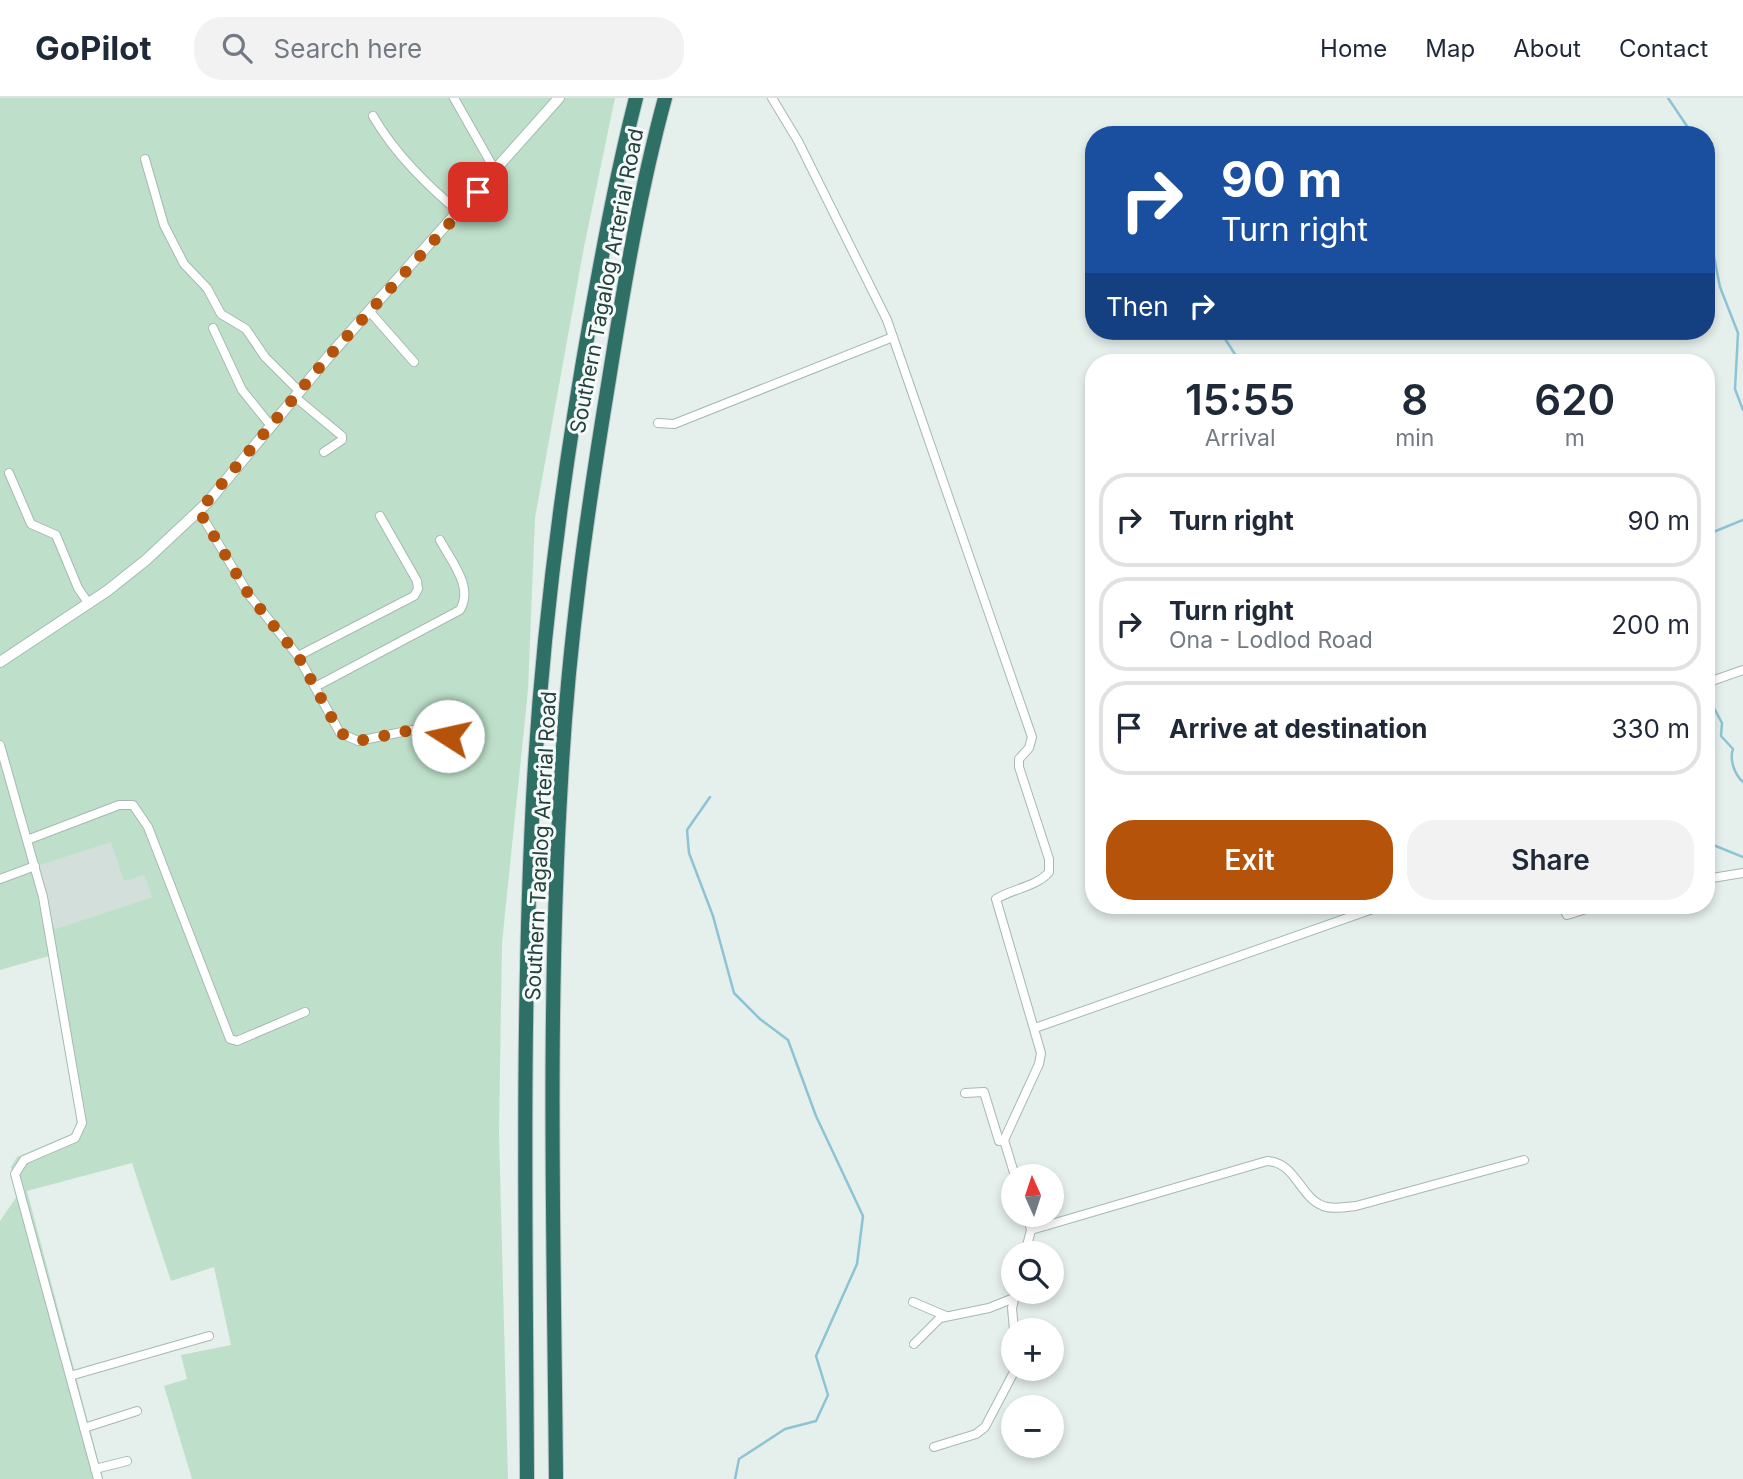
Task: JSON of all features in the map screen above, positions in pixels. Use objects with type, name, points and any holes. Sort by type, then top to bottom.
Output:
[{"type":"highway","name":"Southern Tagalog Arterial Road","points":[[527,1479],[527,991],[534,780],[551,591],[566,471],[605,243],[636,98]]},
{"type":"highway","name":"Southern Tagalog Arterial Road","points":[[556,1479],[554,977],[561,779],[594,474],[631,249],[665,98]]},
{"type":"main road","points":[[0,662],[89,604],[146,560],[199,511],[297,394],[559,98]]},
{"type":"street","points":[[454,98],[496,172]]},
{"type":"street","points":[[772,98],[798,141],[893,337],[1032,737],[1029,748],[1019,759],[1019,767],[1049,859],[1049,872],[1044,879],[1011,890],[996,899],[1041,1053],[1039,1064],[1004,1140],[1011,1164]]},
{"type":"street","points":[[373,116],[387,139],[432,189],[460,213]]},
{"type":"street","points":[[145,159],[164,225],[184,264],[207,288],[221,314],[246,329],[265,357],[297,394],[342,436],[342,440],[324,452]]},
{"type":"street","points":[[370,312],[414,362]]},
{"type":"street","points":[[212,328],[242,390],[271,426]]},
{"type":"street","points":[[658,423],[674,424],[893,337]]},
{"type":"street","points":[[9,473],[31,524],[56,535],[78,588],[89,604]]},
{"type":"street","points":[[199,511],[249,595],[298,656],[340,733],[358,741],[420,730],[448,736]]},
{"type":"street","points":[[298,656],[414,596],[417,581],[380,516]]},
{"type":"street","points":[[315,687],[460,610],[466,600],[465,588],[440,540]]},
{"type":"street","points":[[1715,680],[1743,670]]},
{"type":"street","points":[[0,745],[34,866],[82,1123],[75,1138],[24,1160],[15,1174],[98,1479]]},
{"type":"street","points":[[27,840],[119,805],[133,805],[148,827],[230,1039],[237,1041],[305,1012]]},
{"type":"street","points":[[0,879],[34,866]]},
{"type":"street","points":[[1715,878],[1743,873]]},
{"type":"street","points":[[1035,1028],[1358,914]]},
{"type":"street","points":[[965,1093],[984,1092],[999,1142],[1004,1140]]},
{"type":"street","points":[[1031,1230],[1268,1161],[1284,1165],[1309,1197],[1329,1208],[1356,1206],[1524,1160]]},
{"type":"street","points":[[1029,1241],[1030,1227]]},
{"type":"street","points":[[913,1302],[947,1317]]},
{"type":"street","points":[[914,1344],[933,1322],[989,1308],[1001,1302]]},
{"type":"street","points":[[71,1377],[209,1336]]},
{"type":"street","points":[[934,1447],[966,1438],[985,1427],[1009,1381]]},
{"type":"street","points":[[84,1428],[137,1411]]},
{"type":"street","points":[[95,1469],[127,1461]]},
{"type":"shaded area","points":[[112,841],[124,880],[144,874],[152,897],[55,929],[36,866]]},
{"type":"green space","points":[[0,98],[615,98],[584,247],[535,518],[528,690],[502,943],[499,1133],[508,1479],[192,1479],[164,1386],[187,1379],[181,1355],[231,1345],[214,1267],[171,1281],[132,1163],[27,1191],[103,1479],[0,1479],[0,1221],[17,1196],[11,1167],[17,1157],[73,1133],[77,1120],[49,956],[0,970]],"holes":[[[111,842],[124,881],[144,875],[152,897],[55,929],[37,866]]]},
{"type":"waterway","points":[[1668,98],[1687,126]]},
{"type":"waterway","points":[[1715,262],[1720,287],[1738,333],[1735,389],[1743,410]]},
{"type":"waterway","points":[[1226,340],[1235,354]]},
{"type":"waterway","points":[[1715,531],[1743,520]]},
{"type":"waterway","points":[[1715,710],[1722,723],[1721,736],[1733,749],[1734,767],[1743,782]]},
{"type":"waterway","points":[[710,797],[687,830],[689,853],[713,916],[734,993],[760,1019],[788,1040],[816,1116],[863,1216],[857,1264],[816,1356],[828,1395],[816,1421],[785,1429],[739,1459],[735,1479]]},
{"type":"waterway","points":[[1715,846],[1743,857]]},
{"type":"route","points":[[448,736],[412,730],[358,741],[340,733],[298,656],[249,595],[199,511],[329,356],[478,192]]}]
